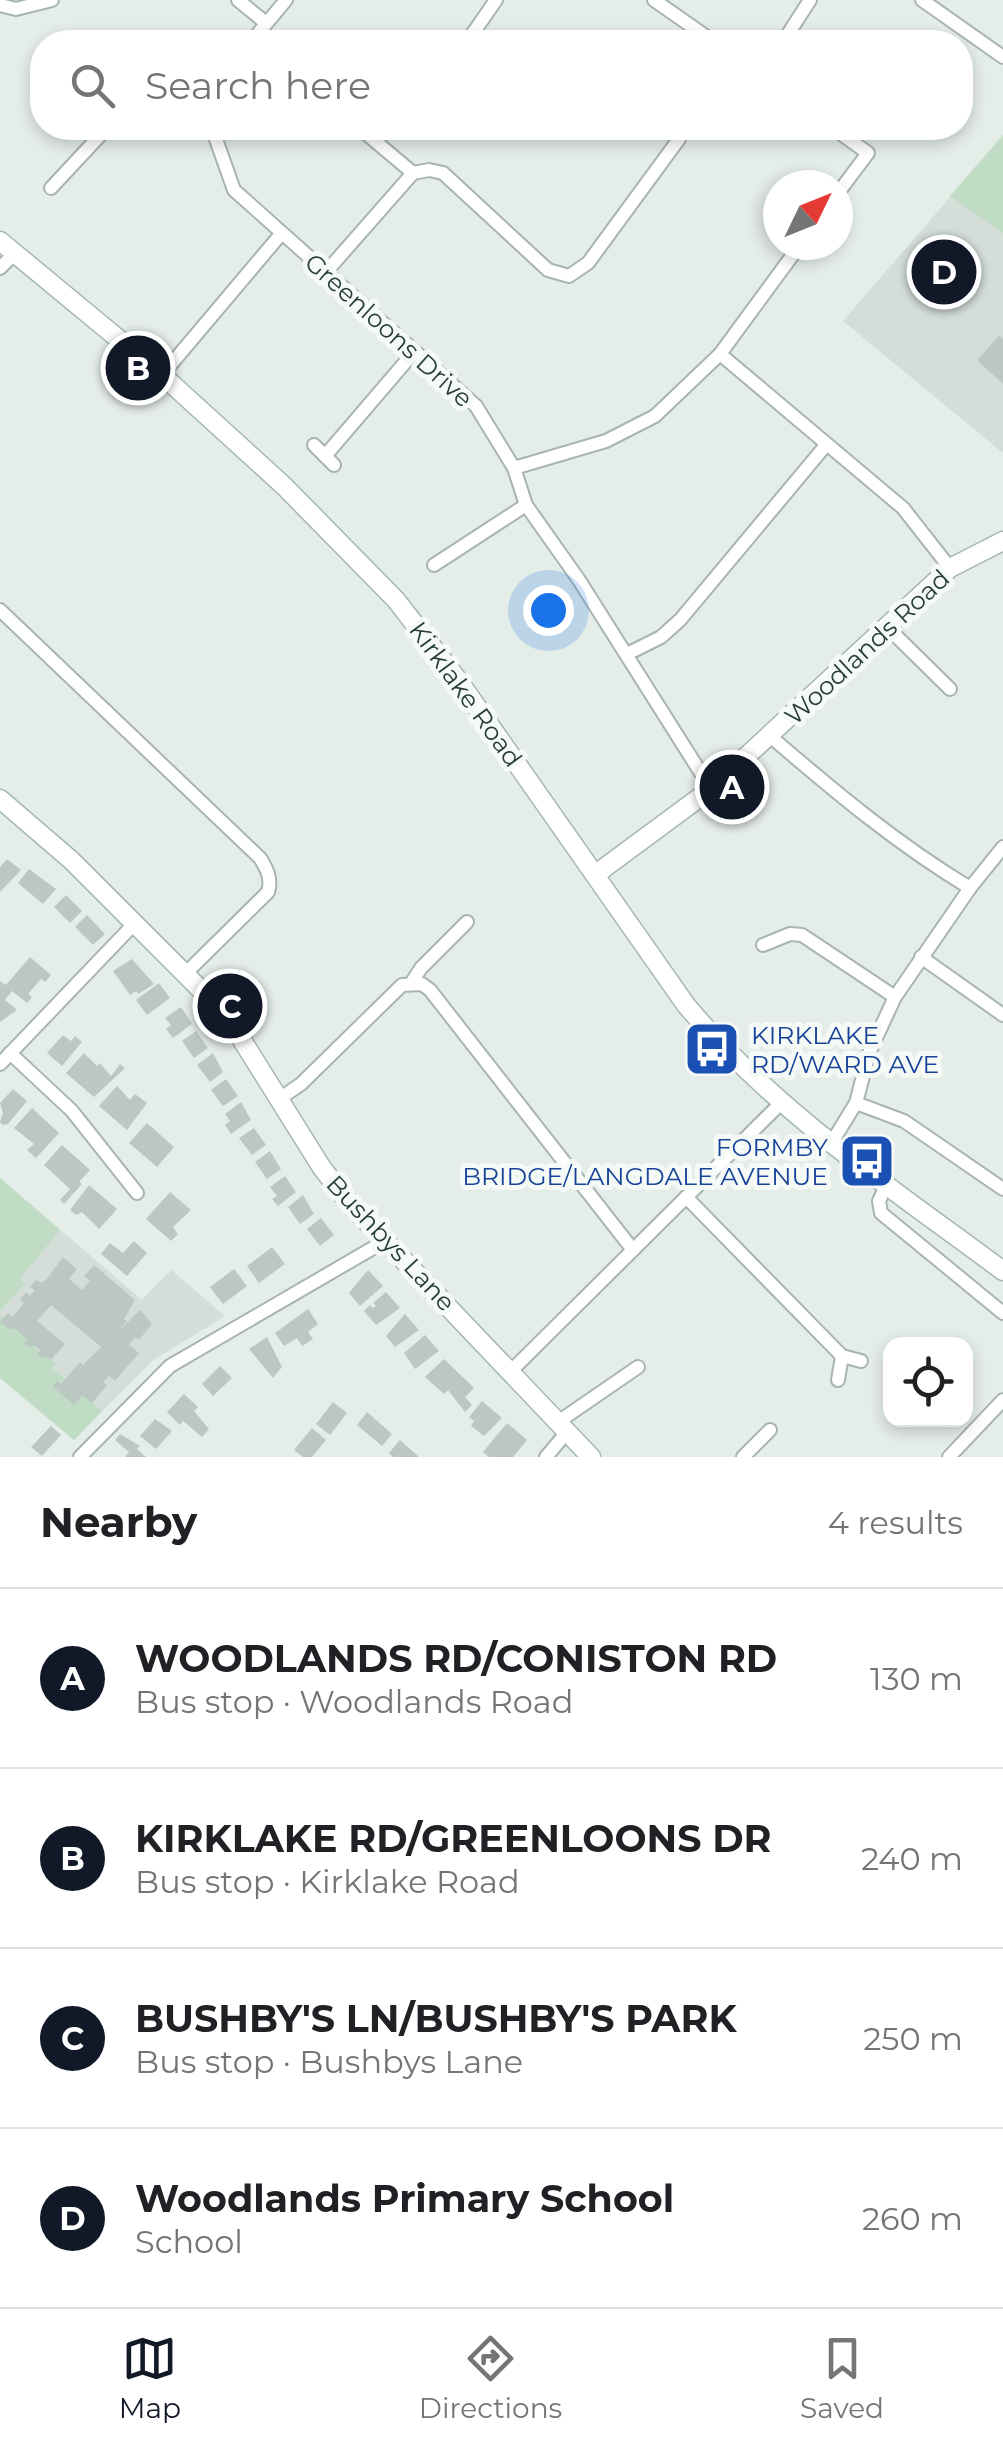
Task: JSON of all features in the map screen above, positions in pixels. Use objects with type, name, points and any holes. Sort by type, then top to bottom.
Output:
[{"type":"street","points":[[0,4],[16,9],[52,0]]},
{"type":"street","points":[[238,0],[266,23]]},
{"type":"street","points":[[260,30],[286,0]]},
{"type":"street","points":[[475,30],[496,0]]},
{"type":"street","points":[[654,0],[697,30]]},
{"type":"street","points":[[791,30],[810,0]]},
{"type":"street","points":[[922,0],[965,30]]},
{"type":"street","points":[[973,36],[1003,57]]},
{"type":"street","points":[[51,188],[97,140]]},
{"type":"street","name":"Greenloons Drive","points":[[216,140],[234,190],[476,406],[514,468],[526,505],[627,654],[711,789]]},
{"type":"street","points":[[374,140],[413,173]]},
{"type":"street","points":[[326,272],[413,173],[430,170],[443,173],[548,270],[569,276],[588,263],[678,140]]},
{"type":"street","points":[[850,140],[868,153],[853,173]]},
{"type":"street","name":"Greenloons Drive","points":[[162,375],[281,234]]},
{"type":"street","points":[[0,268],[7,247]]},
{"type":"street","name":"Kirklake Road","points":[[7,247],[162,375],[284,486],[396,600],[458,680],[686,1006],[725,1052],[781,1103],[1003,1271]]},
{"type":"street","points":[[514,468],[591,446],[655,416],[720,354],[789,260]]},
{"type":"street","points":[[314,445],[330,460],[414,352]]},
{"type":"street","points":[[720,354],[903,508],[950,568]]},
{"type":"street","points":[[627,654],[660,637],[680,620],[826,445]]},
{"type":"street","points":[[434,566],[526,505]]},
{"type":"street","name":"Woodlands Road","points":[[596,874],[711,789],[950,568],[1003,541]]},
{"type":"street","points":[[0,610],[260,858],[268,870],[268,892],[185,974]]},
{"type":"street","points":[[884,626],[950,689]]},
{"type":"street","points":[[770,736],[850,806],[970,888]]},
{"type":"street","name":"Bushbys Lane","points":[[3,807],[135,923],[226,1016],[322,1168],[385,1241],[590,1457]]},
{"type":"street","points":[[832,1142],[856,1104],[869,1053],[894,997],[1003,847]]},
{"type":"street","points":[[279,1099],[300,1084],[398,989],[412,982],[467,922]]},
{"type":"street","points":[[135,923],[5,1059],[72,1111],[137,1193]]},
{"type":"street","points":[[763,945],[790,934],[802,935],[894,997]]},
{"type":"street","points":[[921,957],[1003,1015]]},
{"type":"street","points":[[412,982],[430,990],[633,1250]]},
{"type":"street","points":[[510,1371],[781,1103]]},
{"type":"street","points":[[856,1104],[904,1122],[1003,1189]]},
{"type":"street","points":[[887,1184],[879,1201],[882,1213],[1003,1313]]},
{"type":"street","points":[[686,1197],[842,1356],[862,1360]]},
{"type":"street","points":[[80,1457],[170,1366],[385,1241]]},
{"type":"street","points":[[838,1380],[842,1356]]},
{"type":"street","points":[[546,1457],[563,1428],[638,1367]]},
{"type":"street","points":[[949,1457],[1003,1400]]},
{"type":"street","points":[[743,1457],[770,1430]]},
{"type":"shaded area","points":[[1003,136],[1003,453],[843,321]]},
{"type":"shaded area","points":[[0,1178],[142,1300],[171,1270],[225,1316],[152,1361],[74,1440],[0,1378]]},
{"type":"green space","points":[[1003,135],[1003,233],[950,196]]},
{"type":"green space","points":[[0,1178],[60,1230],[20,1278],[25,1283],[0,1311]]},
{"type":"green space","points":[[0,1316],[9,1330],[13,1327],[27,1339],[25,1343],[30,1348],[33,1345],[43,1358],[46,1356],[56,1364],[52,1368],[65,1379],[53,1387],[73,1404],[82,1395],[102,1411],[74,1440],[0,1378]]},
{"type":"building","points":[[999,336],[1003,339],[1003,384],[977,360]]},
{"type":"building","points":[[7,859],[21,870],[0,892],[0,867]]},
{"type":"building","points":[[29,869],[56,889],[43,904],[18,883]]},
{"type":"building","points":[[66,895],[82,911],[70,923],[54,907]]},
{"type":"building","points":[[87,915],[105,934],[93,945],[75,927]]},
{"type":"building","points":[[30,957],[51,975],[45,982],[41,979],[28,994],[32,997],[27,1003],[12,991],[5,1000],[17,1010],[0,1022],[0,981],[6,985]]},
{"type":"building","points":[[132,959],[154,984],[130,995],[113,971]]},
{"type":"building","points":[[159,983],[170,998],[147,1015],[136,1000]]},
{"type":"building","points":[[181,1007],[192,1024],[173,1038],[166,1029],[171,1025],[165,1018]]},
{"type":"building","points":[[196,1031],[208,1048],[194,1058],[182,1041]]},
{"type":"building","points":[[63,1035],[71,1041],[75,1036],[82,1042],[62,1066],[47,1053]]},
{"type":"building","points":[[84,1053],[111,1076],[120,1064],[125,1068],[94,1097],[66,1073]]},
{"type":"building","points":[[213,1053],[223,1072],[210,1082],[197,1065]]},
{"type":"building","points":[[226,1079],[238,1096],[223,1106],[211,1090]]},
{"type":"building","points":[[117,1086],[130,1100],[135,1094],[147,1103],[127,1130],[99,1106]]},
{"type":"building","points":[[13,1089],[27,1101],[3,1125],[0,1103]]},
{"type":"building","points":[[241,1102],[251,1120],[231,1134],[225,1125],[230,1121],[225,1114]]},
{"type":"building","points":[[32,1108],[59,1133],[36,1158],[27,1150],[34,1144],[14,1128]]},
{"type":"building","points":[[147,1123],[174,1147],[157,1167],[129,1143]]},
{"type":"building","points":[[254,1128],[266,1145],[252,1155],[239,1138]]},
{"type":"building","points":[[62,1145],[90,1170],[64,1204],[60,1200],[70,1189],[44,1165]]},
{"type":"building","points":[[270,1151],[281,1169],[267,1179],[255,1162]]},
{"type":"building","points":[[285,1176],[296,1192],[278,1206],[270,1187]]},
{"type":"building","points":[[89,1185],[117,1209],[99,1229],[82,1212],[76,1215],[70,1210]]},
{"type":"building","points":[[170,1192],[191,1210],[173,1227],[178,1234],[171,1241],[146,1219]]},
{"type":"building","points":[[303,1195],[314,1214],[300,1224],[288,1207]]},
{"type":"building","points":[[321,1218],[334,1235],[320,1246],[307,1229]]},
{"type":"building","points":[[134,1241],[147,1253],[127,1276],[101,1254],[110,1243],[123,1253]]},
{"type":"building","points":[[272,1247],[285,1264],[259,1283],[247,1266]]},
{"type":"building","points":[[63,1257],[77,1269],[69,1279],[82,1290],[90,1281],[84,1276],[94,1265],[135,1300],[124,1319],[127,1321],[116,1334],[140,1310],[152,1324],[139,1340],[135,1337],[129,1345],[139,1353],[115,1381],[109,1376],[103,1382],[107,1385],[92,1403],[82,1395],[74,1405],[53,1387],[101,1347],[51,1305],[37,1321],[65,1344],[51,1360],[46,1356],[43,1359],[37,1354],[40,1350],[33,1345],[31,1348],[13,1327],[10,1330],[0,1322],[8,1313],[12,1317],[24,1303],[20,1299],[35,1290],[30,1287],[36,1280],[46,1280]]},
{"type":"building","points":[[234,1269],[247,1286],[223,1304],[210,1287]]},
{"type":"building","points":[[368,1270],[383,1286],[360,1306],[349,1293]]},
{"type":"building","points":[[386,1292],[400,1308],[376,1325],[364,1311],[370,1305],[376,1306],[373,1303]]},
{"type":"building","points":[[308,1309],[318,1324],[308,1332],[313,1339],[302,1346],[297,1338],[284,1346],[275,1333]]},
{"type":"building","points":[[405,1314],[419,1330],[395,1347],[386,1336]]},
{"type":"building","points":[[425,1335],[439,1351],[415,1369],[404,1353]]},
{"type":"building","points":[[267,1337],[282,1367],[273,1378],[249,1349]]},
{"type":"building","points":[[444,1359],[474,1388],[465,1397],[472,1405],[465,1412],[448,1390],[444,1394],[425,1377]]},
{"type":"building","points":[[220,1366],[232,1378],[213,1396],[202,1384]]},
{"type":"building","points":[[184,1394],[198,1407],[194,1411],[209,1429],[202,1437],[183,1421],[180,1425],[167,1412]]},
{"type":"building","points":[[482,1401],[502,1418],[484,1436],[471,1426],[474,1421],[469,1417]]},
{"type":"building","points":[[333,1402],[347,1413],[330,1435],[316,1424]]},
{"type":"building","points":[[367,1412],[392,1434],[382,1446],[357,1425]]},
{"type":"building","points":[[155,1419],[172,1431],[156,1449],[140,1436]]},
{"type":"building","points":[[507,1423],[527,1440],[513,1457],[489,1457],[483,1452]]},
{"type":"building","points":[[51,1426],[61,1435],[42,1456],[31,1447]]},
{"type":"building","points":[[312,1428],[326,1440],[312,1457],[303,1457],[294,1450]]},
{"type":"building","points":[[120,1434],[140,1446],[137,1449],[146,1457],[125,1457],[129,1452],[115,1440]]},
{"type":"building","points":[[400,1440],[419,1457],[393,1457],[389,1453]]},
{"type":"place","name":"Woodlands Primary School","points":[[944,272]]},
{"type":"place","name":"KIRKLAKE RD/GREENLOONS DR","points":[[138,368]]},
{"type":"place","name":"WOODLANDS RD/CONISTON RD","points":[[732,787]]},
{"type":"place","name":"BUSHBY'S LN/BUSHBY'S PARK","points":[[230,1006]]},
{"type":"place","name":"KIRKLAKE RD/WARD AVE","points":[[712,1049]]},
{"type":"place","name":"FORMBY BRIDGE/LANGDALE AVENUE","points":[[867,1161]]}]
